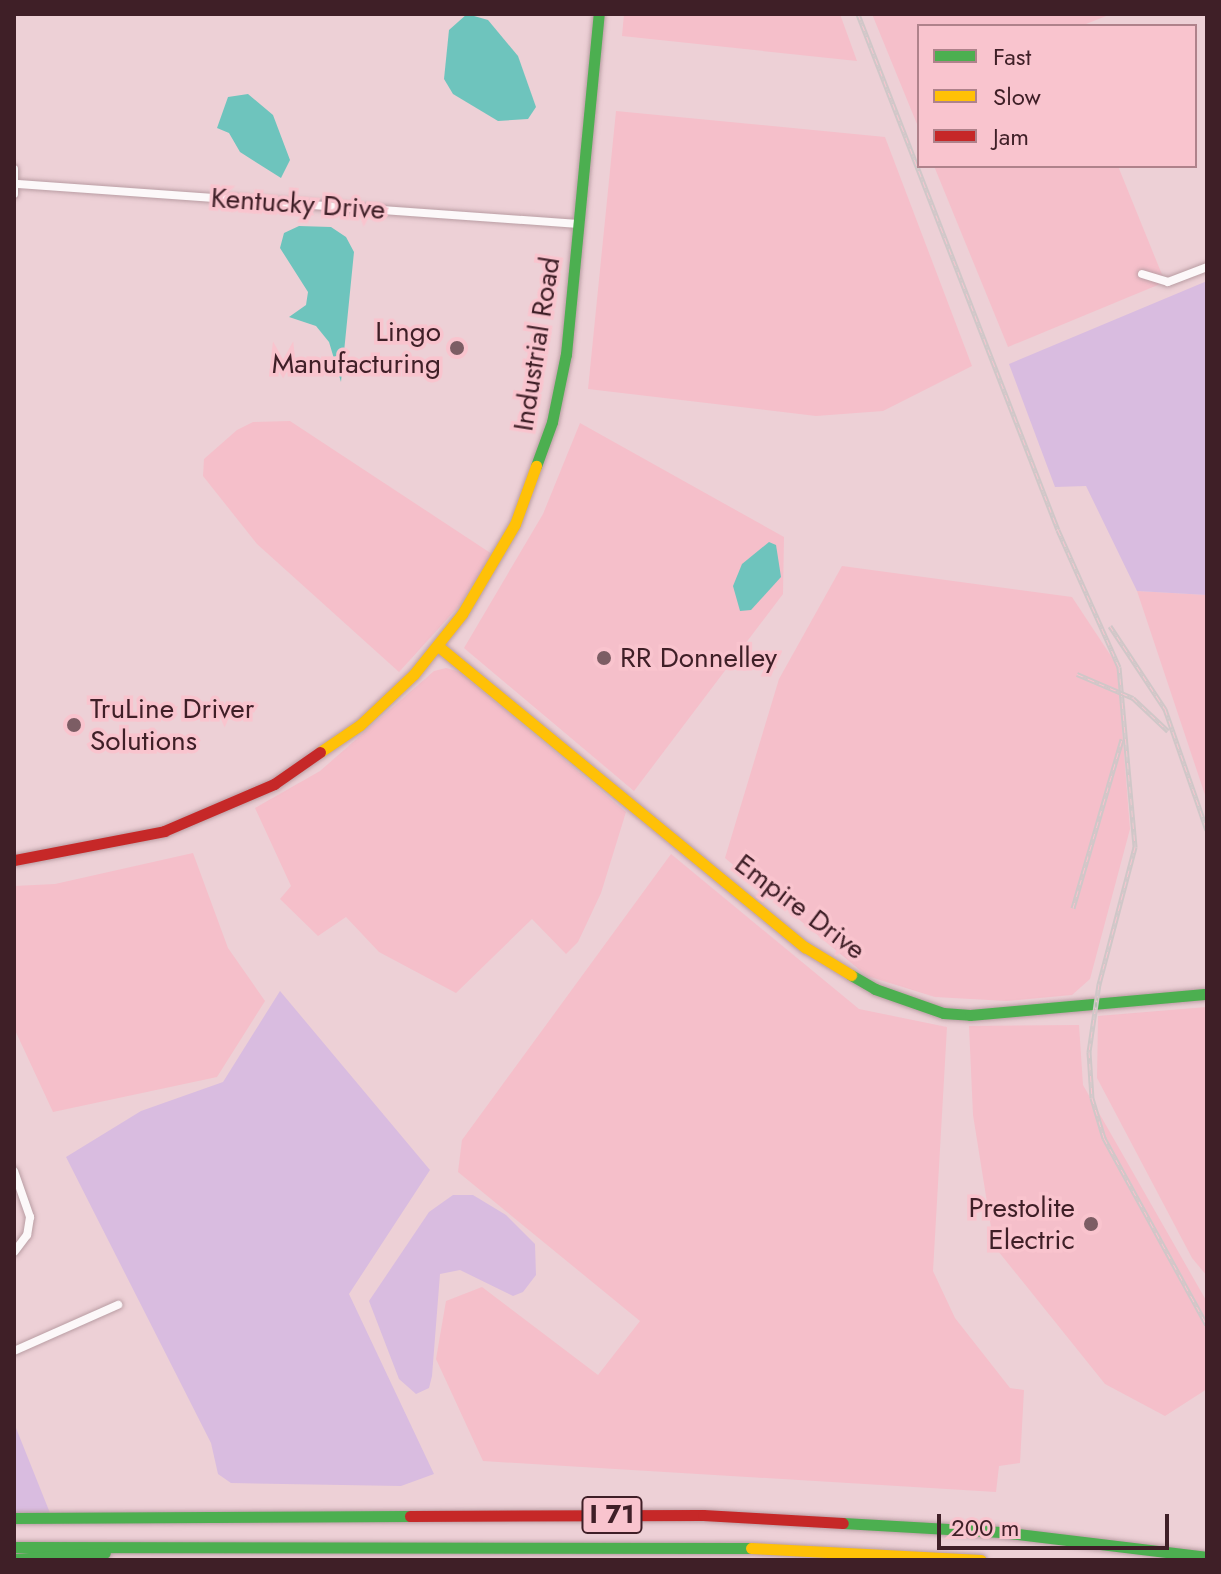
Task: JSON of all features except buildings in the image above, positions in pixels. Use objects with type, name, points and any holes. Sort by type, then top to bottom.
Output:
[{"type":"main road","name":"Industrial Road","points":[[14,860],[123,843],[228,807],[332,747],[392,696],[438,646],[495,561],[544,452],[566,354],[599,14]]},
{"type":"main road","name":"Empire Drive","points":[[438,646],[813,953],[875,989],[943,1013],[970,1015],[1207,994]]},
{"type":"main road","name":"I 71","points":[[14,1518],[719,1515],[1001,1532],[1207,1557]]},
{"type":"main road","name":"I 71","points":[[14,1547],[703,1545],[981,1560]]},
{"type":"main road","points":[[14,1559],[81,1558],[136,1547]]},
{"type":"street","points":[[14,169],[18,184],[14,194]]},
{"type":"street","name":"Kentucky Drive","points":[[18,184],[579,224]]},
{"type":"street","points":[[1142,274],[1168,282],[1207,267]]},
{"type":"street","points":[[14,1171],[30,1217],[27,1235],[14,1252]]},
{"type":"street","points":[[14,1351],[118,1305]]},
{"type":"shaded area","points":[[624,14],[840,14],[857,61],[622,36]]},
{"type":"shaded area","points":[[872,14],[1111,14],[1086,24],[917,24],[917,124]]},
{"type":"shaded area","points":[[616,111],[885,137],[972,366],[883,411],[816,416],[588,389]]},
{"type":"shaded area","points":[[935,168],[1119,168],[1165,282],[1008,347]]},
{"type":"shaded area","points":[[1207,281],[1207,595],[1137,591],[1086,486],[1055,487],[1009,364]]},
{"type":"shaded area","points":[[290,421],[492,554],[460,605],[399,672],[257,544],[203,476],[204,459],[237,430],[253,422]]},
{"type":"shaded area","points":[[580,423],[784,537],[783,594],[634,791],[464,648],[543,514]]},
{"type":"shaded area","points":[[842,566],[1072,597],[1117,665],[1130,829],[1090,979],[1072,995],[1007,1001],[935,997],[867,976],[725,858],[779,679]]},
{"type":"shaded area","points":[[1137,591],[1207,595],[1207,801]]},
{"type":"shaded area","points":[[446,668],[460,672],[626,812],[601,893],[578,942],[566,954],[532,919],[456,993],[379,952],[346,917],[318,936],[280,899],[291,886],[255,808],[320,771],[434,671]]},
{"type":"shaded area","points":[[193,853],[228,948],[265,1001],[217,1077],[53,1112],[14,1028],[14,886],[55,884]]},
{"type":"shaded area","points":[[671,854],[859,1009],[947,1027],[933,1271],[955,1318],[1010,1388],[1024,1390],[1020,1463],[999,1466],[996,1492],[483,1461],[436,1359],[446,1301],[482,1287],[598,1375],[640,1321],[458,1172],[462,1140]]},
{"type":"shaded area","points":[[280,991],[430,1170],[349,1294],[434,1474],[401,1486],[231,1483],[218,1474],[211,1443],[66,1157],[141,1111],[223,1082]]},
{"type":"shaded area","points":[[1207,1007],[1207,1276],[1192,1258],[1097,1078],[1098,1016]]},
{"type":"shaded area","points":[[1079,1025],[1083,1085],[1207,1302],[1207,1389],[1165,1416],[1105,1384],[994,1246],[973,1115],[969,1026]]},
{"type":"shaded area","points":[[453,1195],[473,1195],[506,1215],[535,1244],[536,1275],[523,1292],[513,1296],[460,1270],[440,1274],[432,1376],[429,1388],[416,1394],[399,1379],[369,1301],[429,1212]]},
{"type":"shaded area","points":[[14,1423],[52,1518],[14,1518]]},
{"type":"water","points":[[467,14],[488,20],[518,56],[536,107],[528,119],[498,121],[453,94],[444,79],[449,30]]},
{"type":"water","points":[[248,94],[273,115],[290,160],[281,178],[240,152],[229,133],[217,128],[228,97]]},
{"type":"water","points":[[299,226],[331,227],[346,237],[354,252],[341,382],[329,342],[316,326],[289,317],[306,305],[308,292],[280,248],[284,233]]},
{"type":"water","points":[[769,542],[776,545],[781,577],[751,610],[740,611],[733,586],[742,564]]},
{"type":"railway","points":[[858,14],[917,166]]},
{"type":"railway","points":[[918,168],[1058,530],[1119,667],[1135,847],[1099,984],[1089,1052],[1092,1098],[1104,1138],[1207,1325]]},
{"type":"railway","points":[[1110,626],[1165,709],[1207,830]]},
{"type":"railway","points":[[1077,674],[1133,698],[1168,731]]},
{"type":"railway","points":[[1073,908],[1122,739]]},
{"type":"traffic: fast","points":[[536,466],[552,422],[566,354],[599,14]]},
{"type":"traffic: fast","points":[[851,975],[875,989],[943,1013],[970,1015],[1207,994]]},
{"type":"traffic: fast","points":[[14,1518],[410,1516]]},
{"type":"traffic: fast","points":[[843,1523],[1001,1532],[1207,1557]]},
{"type":"traffic: fast","points":[[14,1547],[751,1548]]},
{"type":"traffic: fast","points":[[14,1559],[105,1553]]},
{"type":"traffic: slow","points":[[320,752],[360,725],[414,674],[462,614],[515,524],[536,466]]},
{"type":"traffic: slow","points":[[438,646],[805,947],[851,975]]},
{"type":"traffic: slow","points":[[751,1548],[981,1560]]},
{"type":"traffic: jam","points":[[14,860],[164,831],[274,784],[320,752]]},
{"type":"traffic: jam","points":[[410,1516],[703,1515],[843,1523]]},
{"type":"place","name":"Lingo Manufacturing","points":[[457,348]]},
{"type":"place","name":"RR Donnelley","points":[[604,658]]},
{"type":"place","name":"TruLine Driver Solutions","points":[[74,725]]},
{"type":"place","name":"Prestolite Electric","points":[[1091,1224]]}]
